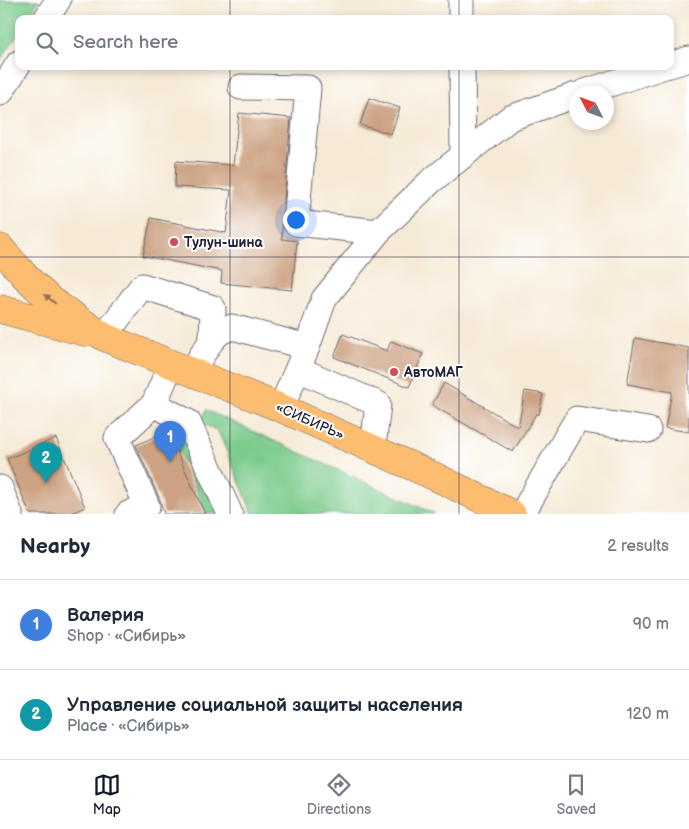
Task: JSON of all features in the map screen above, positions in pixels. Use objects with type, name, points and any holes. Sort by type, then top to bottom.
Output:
[{"type":"highway","points":[[0,248],[50,300],[104,336]]},
{"type":"highway","points":[[0,309],[69,329],[104,336]]},
{"type":"highway","name":"«СИБИРЬ»","points":[[104,336],[281,408],[373,448],[512,514]]},
{"type":"street","points":[[49,15],[58,0]]},
{"type":"street","points":[[461,0],[461,15]]},
{"type":"street","points":[[674,64],[689,58]]},
{"type":"street","points":[[0,93],[15,69]]},
{"type":"street","points":[[462,70],[463,154]]},
{"type":"street","points":[[606,85],[653,70]]},
{"type":"street","points":[[241,87],[308,88],[296,222],[378,232]]},
{"type":"street","points":[[281,408],[324,300],[378,232],[430,182],[510,118],[569,97]]},
{"type":"street","points":[[104,336],[142,286],[212,308],[212,340]]},
{"type":"street","points":[[128,514],[147,506],[117,438],[154,404],[183,369],[200,358],[220,332],[232,327],[302,358],[378,404],[373,448]]},
{"type":"street","points":[[154,404],[188,422],[230,514]]},
{"type":"street","points":[[522,514],[577,418],[648,430]]},
{"type":"street","points":[[0,488],[10,514]]},
{"type":"green space","points":[[0,0],[39,0],[30,15],[15,15],[15,38],[0,61]]},
{"type":"green space","points":[[206,410],[435,514],[253,514],[218,431],[201,423]]},
{"type":"green space","points":[[181,426],[220,514],[207,514],[170,431]]},
{"type":"building","points":[[369,98],[400,108],[391,134],[360,125]]},
{"type":"building","points":[[239,113],[291,118],[282,239],[297,241],[292,290],[221,283],[222,271],[143,256],[151,218],[226,233],[231,190],[175,187],[176,161],[233,165]]},
{"type":"building","name":"АвтоМАГ","points":[[343,334],[387,351],[391,341],[423,354],[409,387],[334,357]]},
{"type":"building","points":[[635,338],[689,348],[689,432],[665,428],[672,392],[627,384]]},
{"type":"building","points":[[444,383],[518,427],[525,391],[543,394],[539,414],[536,414],[513,452],[432,405]]},
{"type":"building","points":[[168,431],[205,514],[164,514],[160,500],[136,445]]},
{"type":"building","points":[[56,438],[85,507],[69,514],[30,514],[7,459]]},
{"type":"place","name":"Тулун-шина","points":[[174,242]]},
{"type":"place","name":"АвтоМАГ","points":[[394,372]]},
{"type":"place","name":"Валерия","points":[[170,462]]},
{"type":"place","name":"Управление социальной защиты населения","points":[[46,483]]}]
